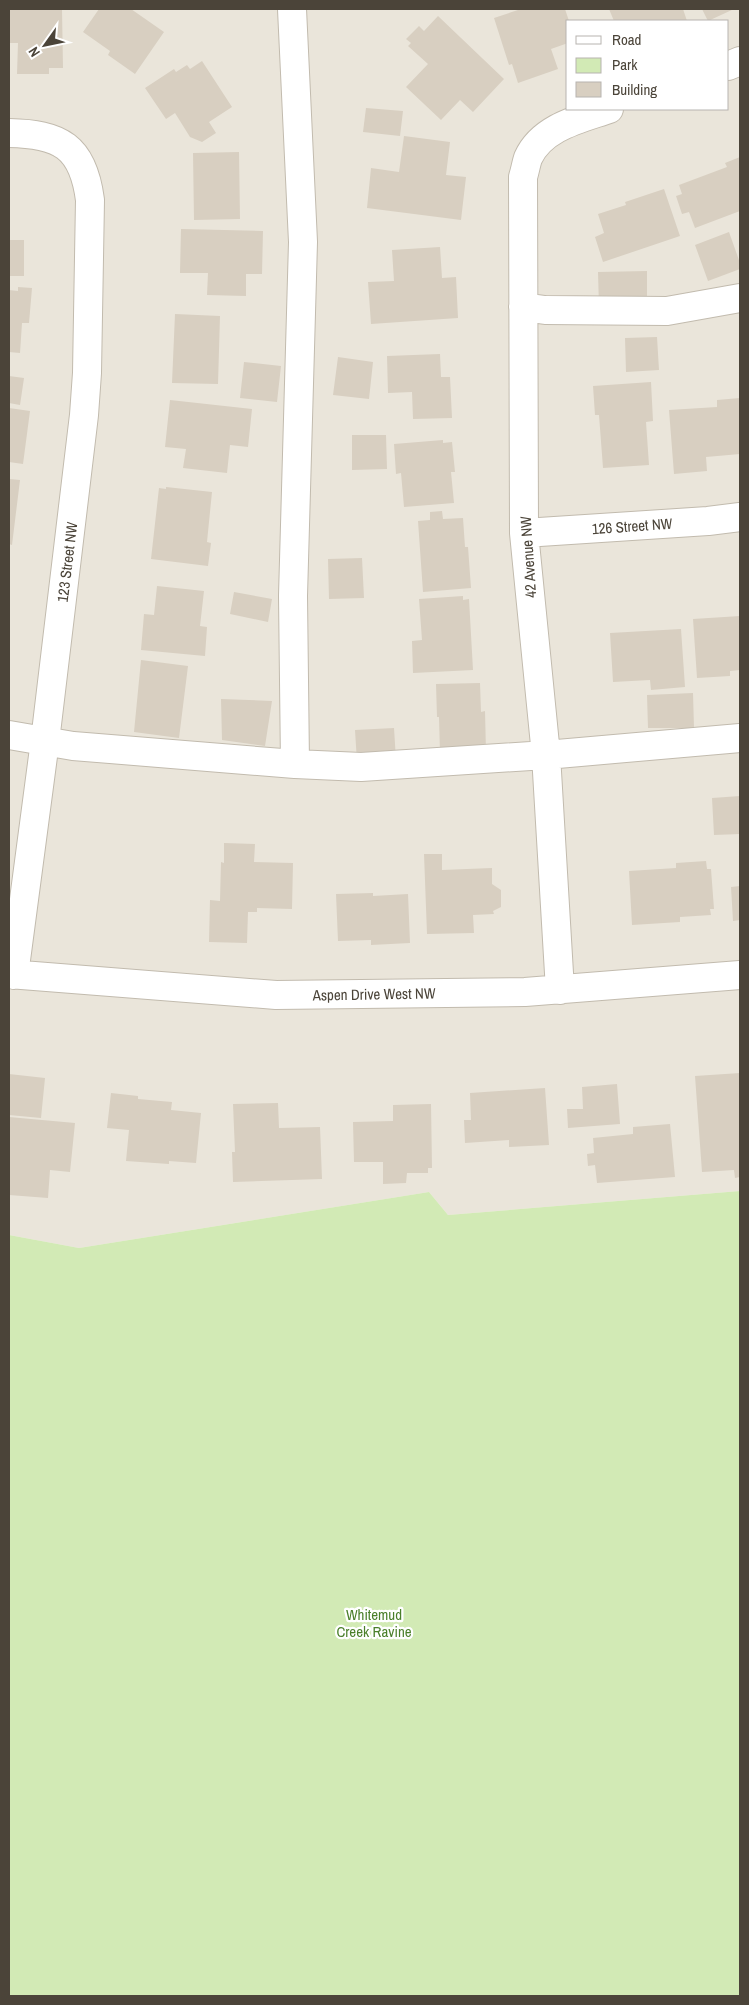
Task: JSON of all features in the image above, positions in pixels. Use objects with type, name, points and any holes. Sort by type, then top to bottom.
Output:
[{"type":"street","points":[[292,9],[303,242],[293,596],[295,764]]},
{"type":"street","name":"42 Avenue NW","points":[[560,990],[546,755],[524,533],[524,177],[528,158],[538,143],[550,132],[606,110]]},
{"type":"street","name":"123 Street NW","points":[[9,132],[41,136],[58,141],[72,150],[80,162],[87,180],[90,200],[87,373],[45,741],[11,975]]},
{"type":"street","points":[[523,307],[545,310],[667,311],[740,298]]},
{"type":"street","name":"126 Street NW","points":[[524,533],[708,521],[740,517]]},
{"type":"street","points":[[9,735],[73,746],[295,764],[361,767],[546,755],[740,738]]},
{"type":"street","name":"Aspen Drive West NW","points":[[11,975],[276,995],[525,992],[740,975]]},
{"type":"shaded area","points":[[9,9],[740,9],[740,1191],[448,1215],[429,1192],[79,1248],[9,1235]]},
{"type":"green space","name":"Whitemud Creek Ravine","points":[[740,1191],[740,1996],[9,1996],[9,1235],[79,1248],[429,1192],[448,1215]]},
{"type":"building","points":[[9,9],[62,9],[63,68],[49,68],[49,74],[17,74],[18,43],[9,43]]},
{"type":"building","points":[[99,9],[131,9],[164,32],[135,74],[108,55],[110,51],[83,32]]},
{"type":"building","points":[[521,9],[565,9],[569,20],[566,20],[566,44],[551,49],[558,69],[518,83],[512,64],[509,65],[494,18]]},
{"type":"building","points":[[609,9],[683,9],[687,20],[614,20]]},
{"type":"building","points":[[702,9],[734,9],[710,20],[708,20]]},
{"type":"building","points":[[438,16],[504,79],[473,112],[460,100],[441,120],[406,87],[428,64],[408,46],[411,43],[406,39],[419,26],[424,31]]},
{"type":"building","points":[[202,61],[232,107],[209,122],[216,133],[202,142],[190,137],[175,113],[166,119],[145,88],[174,69],[176,72],[187,65],[190,69]]},
{"type":"building","points":[[366,108],[403,111],[400,136],[363,132]]},
{"type":"building","points":[[404,136],[450,142],[446,175],[466,177],[461,220],[367,208],[371,168],[399,172]]},
{"type":"building","points":[[239,152],[240,219],[194,220],[193,153]]},
{"type":"building","points":[[740,157],[740,211],[695,228],[689,212],[682,214],[676,196],[682,194],[679,185],[727,167],[725,163]]},
{"type":"building","points":[[664,189],[680,236],[603,262],[595,237],[604,233],[598,214],[626,205],[625,202]]},
{"type":"building","points":[[181,229],[263,231],[262,274],[246,274],[246,296],[207,295],[208,273],[180,273]]},
{"type":"building","points":[[729,232],[740,263],[740,269],[708,281],[695,245]]},
{"type":"building","points":[[9,240],[24,240],[24,276],[9,276]]},
{"type":"building","points":[[440,247],[442,278],[456,277],[458,318],[371,324],[368,282],[394,281],[392,250]]},
{"type":"building","points":[[647,271],[647,306],[599,307],[598,272]]},
{"type":"building","points":[[18,287],[32,288],[29,323],[22,323],[20,353],[9,352],[9,290],[18,291]]},
{"type":"building","points":[[175,314],[220,316],[218,384],[172,383]]},
{"type":"building","points":[[657,337],[659,370],[626,372],[625,338]]},
{"type":"building","points":[[440,354],[441,377],[450,377],[452,418],[413,419],[412,392],[388,393],[387,356]]},
{"type":"building","points":[[338,357],[373,362],[369,399],[333,395]]},
{"type":"building","points":[[244,362],[281,366],[277,402],[240,398]]},
{"type":"building","points":[[9,376],[24,378],[20,405],[9,403]]},
{"type":"building","points":[[651,382],[653,421],[646,422],[649,465],[603,468],[599,415],[595,415],[593,386]]},
{"type":"building","points":[[740,398],[740,454],[706,457],[707,471],[674,474],[669,410],[717,407],[717,400]]},
{"type":"building","points":[[170,400],[252,409],[248,447],[230,445],[227,473],[183,468],[186,449],[165,447]]},
{"type":"building","points":[[9,408],[30,411],[23,464],[9,462]]},
{"type":"building","points":[[352,435],[386,435],[387,469],[352,470]]},
{"type":"building","points":[[443,440],[443,443],[452,442],[455,472],[451,472],[454,503],[404,507],[401,473],[396,474],[394,444]]},
{"type":"building","points":[[9,479],[20,480],[12,545],[9,544]]},
{"type":"building","points":[[166,487],[212,492],[207,542],[211,543],[208,566],[151,559],[159,488],[166,489]]},
{"type":"building","points":[[442,511],[443,519],[463,518],[465,547],[468,547],[471,588],[423,592],[418,521],[430,520],[430,512]]},
{"type":"building","points":[[362,558],[364,598],[329,599],[328,559]]},
{"type":"building","points":[[157,586],[204,591],[200,626],[207,627],[205,656],[141,650],[144,614],[154,615]]},
{"type":"building","points":[[234,592],[272,599],[268,622],[230,614]]},
{"type":"building","points":[[463,596],[463,600],[469,599],[473,670],[413,673],[412,641],[422,640],[419,599]]},
{"type":"building","points":[[740,616],[740,670],[730,671],[730,676],[697,678],[693,619]]},
{"type":"building","points":[[681,629],[685,687],[651,690],[650,680],[613,682],[610,633]]},
{"type":"building","points":[[141,660],[188,666],[179,738],[134,732]]},
{"type":"building","points":[[480,683],[481,712],[485,711],[486,752],[440,753],[436,684]]},
{"type":"building","points":[[693,693],[694,728],[648,728],[647,695]]},
{"type":"building","points":[[221,699],[272,701],[265,746],[222,740]]},
{"type":"building","points":[[394,728],[396,760],[357,762],[355,730]]},
{"type":"building","points":[[740,796],[740,834],[714,835],[712,798]]},
{"type":"building","points":[[224,843],[255,844],[254,862],[293,863],[292,909],[257,908],[257,912],[248,912],[247,943],[209,942],[210,900],[220,901],[221,862],[224,863]]},
{"type":"building","points":[[424,854],[442,854],[442,870],[492,868],[492,884],[501,890],[501,907],[493,911],[494,914],[473,915],[474,933],[427,934]]},
{"type":"building","points":[[706,861],[707,869],[711,869],[714,909],[710,909],[711,915],[680,917],[680,922],[632,925],[629,871],[676,868],[676,863]]},
{"type":"building","points":[[740,886],[740,920],[733,921],[731,887]]},
{"type":"building","points":[[373,893],[373,896],[408,894],[410,943],[371,945],[371,940],[338,941],[336,894]]},
{"type":"building","points":[[740,1073],[740,1177],[735,1178],[734,1170],[702,1172],[695,1076]]},
{"type":"building","points":[[9,1074],[45,1078],[41,1118],[9,1115]]},
{"type":"building","points":[[617,1084],[620,1124],[568,1128],[567,1109],[583,1109],[582,1087]]},
{"type":"building","points":[[545,1088],[549,1145],[509,1147],[509,1140],[465,1143],[464,1120],[471,1120],[470,1093]]},
{"type":"building","points":[[111,1093],[138,1096],[138,1099],[172,1102],[171,1110],[201,1113],[196,1163],[169,1161],[169,1164],[126,1161],[129,1130],[107,1128]]},
{"type":"building","points":[[278,1103],[279,1128],[320,1127],[322,1179],[233,1182],[232,1152],[235,1152],[233,1104]]},
{"type":"building","points":[[431,1104],[432,1168],[428,1168],[428,1173],[407,1173],[406,1183],[383,1184],[383,1162],[354,1162],[353,1122],[393,1121],[393,1105]]},
{"type":"building","points":[[9,1117],[75,1123],[70,1172],[50,1170],[48,1198],[9,1195]]},
{"type":"building","points":[[670,1124],[675,1177],[597,1183],[595,1165],[588,1166],[587,1154],[594,1153],[593,1138],[633,1134],[633,1127]]}]
